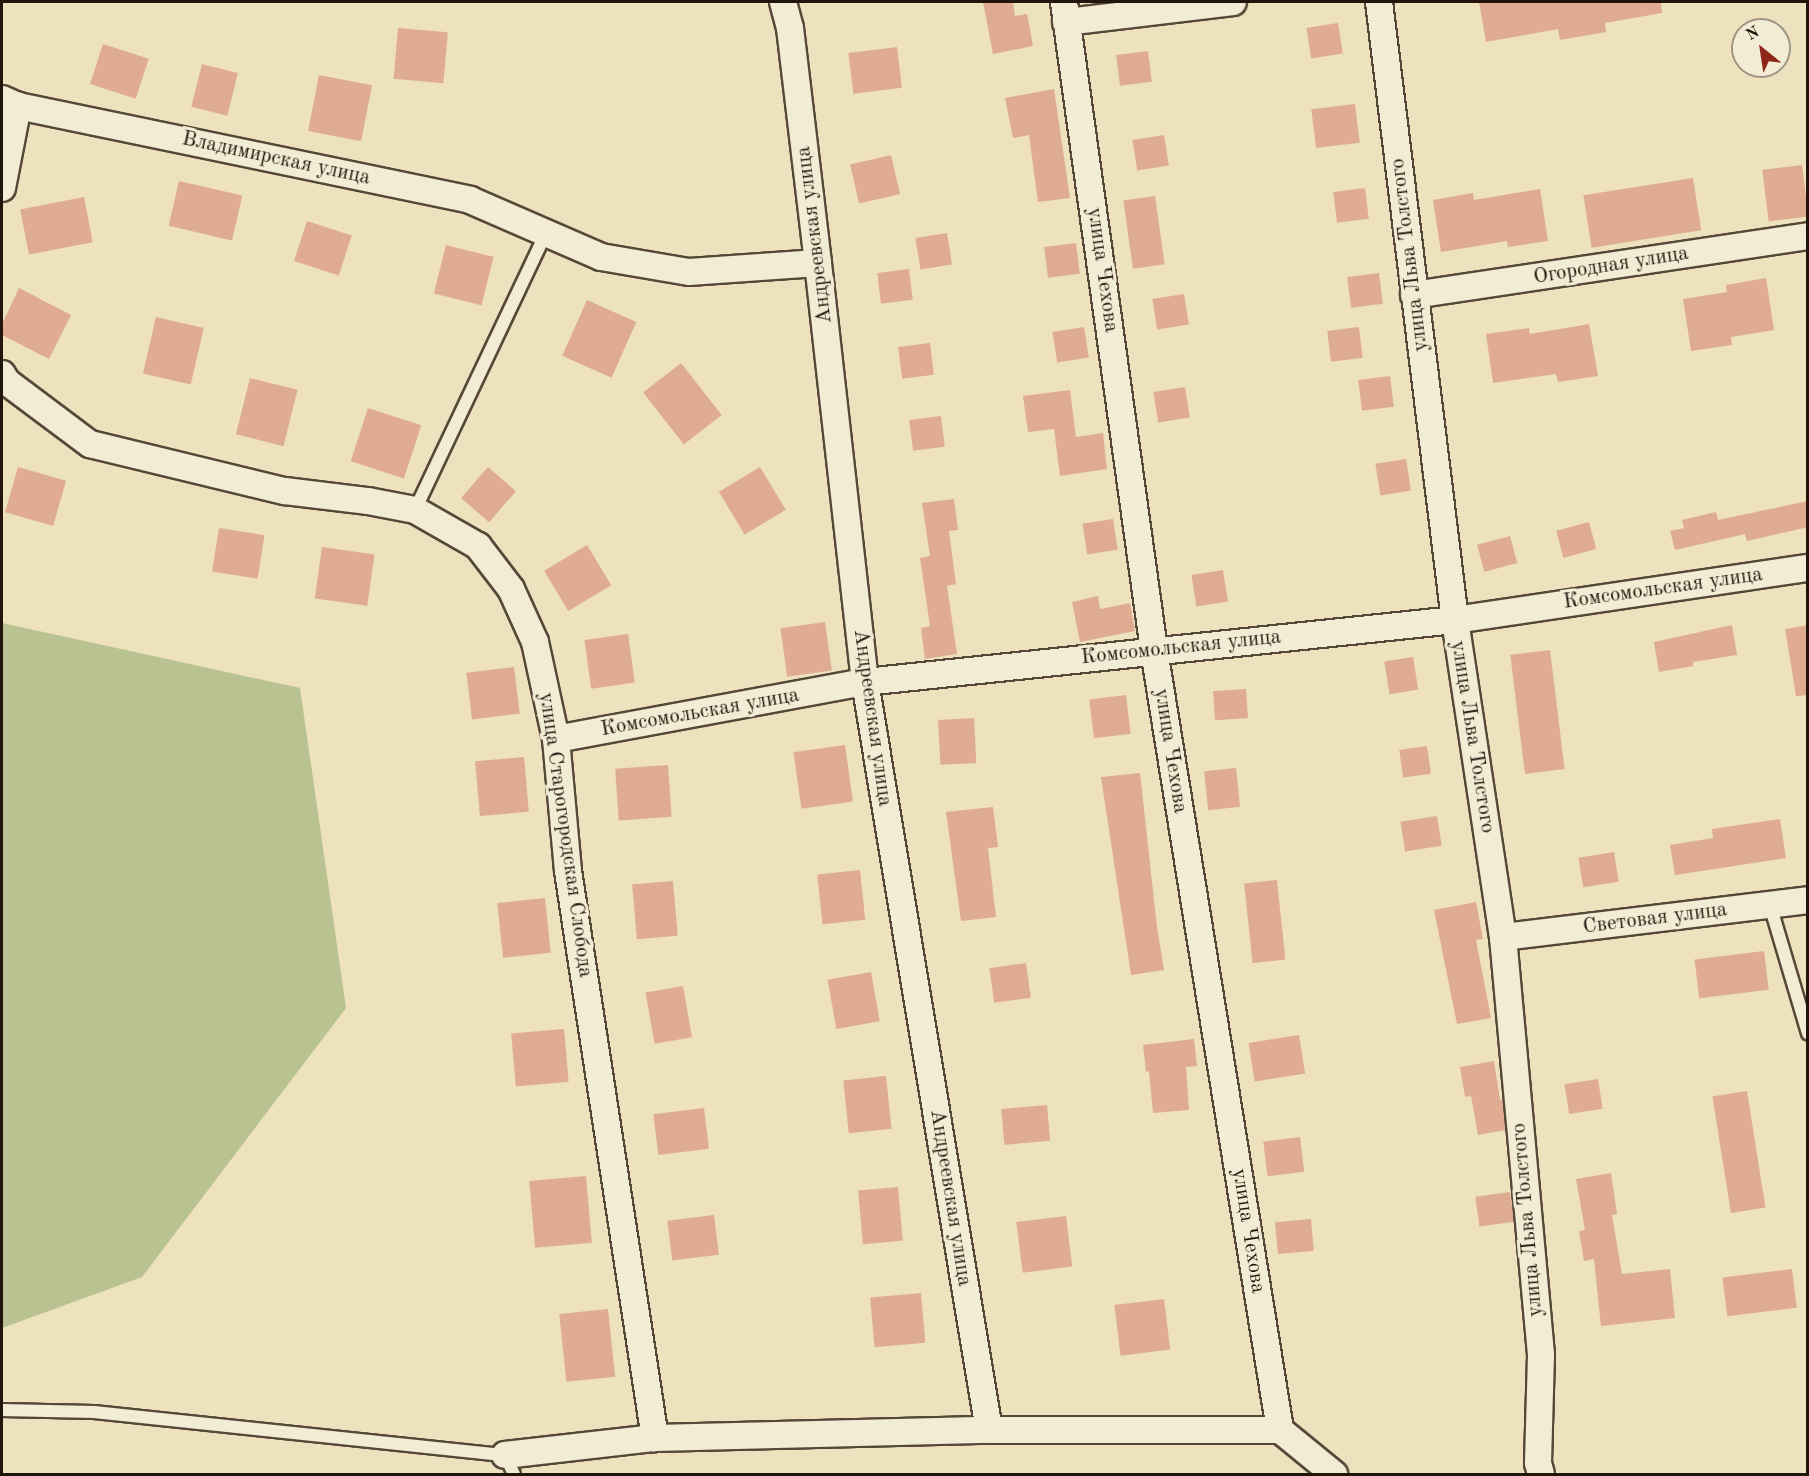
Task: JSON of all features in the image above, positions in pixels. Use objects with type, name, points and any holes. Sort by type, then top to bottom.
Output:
[{"type":"street","name":"Андреевская улица","points":[[783,2],[789,28],[818,263],[865,682],[989,1431]]},
{"type":"street","points":[[1065,12],[1233,2]]},
{"type":"street","name":"улица Льва Толстого","points":[[1379,2],[1455,620],[1503,937],[1541,1355],[1538,1463],[1541,1474]]},
{"type":"street","name":"улица Чехова","points":[[1065,12],[1154,650],[1280,1430]]},
{"type":"street","name":"Владимирская улица","points":[[10,102],[470,200],[547,231],[601,257],[689,272],[818,263]]},
{"type":"street","points":[[2,188],[10,102]]},
{"type":"street","name":"Огородная улица","points":[[1414,295],[1808,236]]},
{"type":"street","name":"улица Старогородская Слобода","points":[[2,374],[7,382],[90,444],[285,491],[368,501],[415,510],[478,546],[511,589],[535,642],[556,739],[568,871],[655,1438]]},
{"type":"street","name":"Комсомольская улица","points":[[556,739],[865,682],[1455,620],[1808,567]]},
{"type":"street","name":"Световая улица","points":[[1503,937],[1808,900]]},
{"type":"street","points":[[510,1465],[655,1438],[989,1431],[1280,1430],[1334,1474]]},
{"type":"lane","points":[[415,510],[547,231]]},
{"type":"lane","points":[[1770,905],[1808,1033]]},
{"type":"lane","points":[[2,1410],[94,1412],[510,1465]]},
{"type":"green space","points":[[2,623],[300,688],[346,1008],[142,1277],[2,1328]]},
{"type":"building","points":[[983,2],[1013,2],[1015,16],[1027,14],[1033,46],[993,54]]},
{"type":"building","points":[[1479,2],[1661,2],[1662,13],[1605,23],[1606,32],[1560,40],[1558,29],[1486,42]]},
{"type":"building","points":[[1338,23],[1343,54],[1311,59],[1306,28]]},
{"type":"building","points":[[398,28],[448,32],[443,83],[394,79]]},
{"type":"building","points":[[103,44],[149,59],[136,99],[90,84]]},
{"type":"building","points":[[897,47],[902,88],[853,94],[848,53]]},
{"type":"building","points":[[1148,51],[1152,82],[1120,86],[1116,55]]},
{"type":"building","points":[[202,64],[238,73],[227,116],[191,107]]},
{"type":"building","points":[[319,75],[372,85],[361,141],[308,131]]},
{"type":"building","points":[[1054,89],[1070,198],[1038,202],[1029,135],[1013,138],[1005,98]]},
{"type":"building","points":[[1355,104],[1360,143],[1316,148],[1311,109]]},
{"type":"building","points":[[1164,135],[1169,166],[1137,171],[1132,140]]},
{"type":"building","points":[[891,155],[900,194],[859,203],[850,164]]},
{"type":"building","points":[[1802,165],[1808,217],[1769,221],[1762,170]]},
{"type":"building","points":[[1693,178],[1701,230],[1592,248],[1583,195]]},
{"type":"building","points":[[179,181],[242,196],[232,240],[169,226]]},
{"type":"building","points":[[1365,188],[1369,219],[1337,223],[1333,192]]},
{"type":"building","points":[[1540,189],[1548,241],[1508,247],[1507,241],[1441,252],[1433,200],[1473,193],[1474,200]]},
{"type":"building","points":[[1155,196],[1165,264],[1133,269],[1123,200]]},
{"type":"building","points":[[84,197],[93,242],[29,255],[20,209]]},
{"type":"building","points":[[307,221],[352,236],[339,275],[294,261]]},
{"type":"building","points":[[947,233],[952,265],[920,270],[915,238]]},
{"type":"building","points":[[1076,243],[1080,274],[1048,278],[1044,247]]},
{"type":"building","points":[[446,245],[494,257],[481,305],[434,294]]},
{"type":"building","points":[[909,269],[913,300],[881,304],[877,273]]},
{"type":"building","points":[[1379,273],[1383,304],[1351,308],[1347,277]]},
{"type":"building","points":[[1766,278],[1774,330],[1731,337],[1732,345],[1691,351],[1683,299],[1727,292],[1726,285]]},
{"type":"building","points":[[19,288],[71,315],[49,359],[2,335],[2,324]]},
{"type":"building","points":[[1184,294],[1189,325],[1157,330],[1152,299]]},
{"type":"building","points":[[587,300],[636,322],[612,378],[562,356]]},
{"type":"building","points":[[156,317],[204,328],[191,385],[143,374]]},
{"type":"building","points":[[1589,324],[1598,376],[1558,382],[1556,374],[1493,383],[1486,334],[1529,328],[1530,334]]},
{"type":"building","points":[[1084,327],[1089,358],[1057,363],[1052,332]]},
{"type":"building","points":[[1359,327],[1363,358],[1331,362],[1327,331]]},
{"type":"building","points":[[930,343],[934,375],[902,379],[898,347]]},
{"type":"building","points":[[681,363],[722,415],[684,445],[643,393]]},
{"type":"building","points":[[1390,376],[1394,407],[1362,411],[1358,380]]},
{"type":"building","points":[[250,378],[298,390],[284,446],[236,434]]},
{"type":"building","points":[[1185,387],[1190,418],[1158,423],[1153,392]]},
{"type":"building","points":[[1070,390],[1076,437],[1103,433],[1107,469],[1060,476],[1054,429],[1028,432],[1023,396]]},
{"type":"building","points":[[368,408],[421,425],[404,479],[351,461]]},
{"type":"building","points":[[941,416],[945,447],[913,451],[909,420]]},
{"type":"building","points":[[1406,459],[1411,491],[1380,495],[1375,464]]},
{"type":"building","points":[[18,467],[66,481],[53,526],[5,512]]},
{"type":"building","points":[[488,467],[516,491],[489,522],[461,498]]},
{"type":"building","points":[[760,467],[786,510],[745,535],[719,492]]},
{"type":"building","points":[[954,499],[958,530],[949,531],[956,584],[947,586],[957,654],[925,659],[921,628],[930,626],[920,558],[930,556],[922,503]]},
{"type":"building","points":[[1808,501],[1808,527],[1747,541],[1745,534],[1675,550],[1670,531],[1684,528],[1682,520],[1716,512],[1718,520]]},
{"type":"building","points":[[1113,519],[1118,550],[1087,554],[1082,524]]},
{"type":"building","points":[[1589,522],[1596,549],[1563,558],[1556,531]]},
{"type":"building","points":[[219,528],[264,535],[258,579],[212,571]]},
{"type":"building","points":[[1510,536],[1517,563],[1484,572],[1477,545]]},
{"type":"building","points":[[587,545],[611,585],[568,611],[544,571]]},
{"type":"building","points":[[322,547],[374,554],[367,606],[315,598]]},
{"type":"building","points":[[1223,570],[1228,602],[1196,607],[1191,575]]},
{"type":"building","points":[[1098,596],[1100,609],[1130,603],[1135,631],[1080,642],[1072,602]]},
{"type":"building","points":[[825,622],[832,671],[787,677],[780,628]]},
{"type":"building","points":[[1732,625],[1737,655],[1693,662],[1693,666],[1659,672],[1654,642]]},
{"type":"building","points":[[1808,625],[1808,695],[1796,696],[1785,629]]},
{"type":"building","points":[[628,634],[635,683],[591,689],[584,640]]},
{"type":"building","points":[[1550,650],[1565,769],[1525,774],[1510,655]]},
{"type":"building","points":[[1413,657],[1418,690],[1390,694],[1384,662]]},
{"type":"building","points":[[514,667],[520,714],[472,719],[466,673]]},
{"type":"building","points":[[1246,689],[1248,718],[1215,720],[1213,691]]},
{"type":"building","points":[[1126,695],[1131,734],[1094,738],[1089,700]]},
{"type":"building","points":[[974,718],[976,763],[940,765],[938,720]]},
{"type":"building","points":[[845,745],[853,801],[801,809],[794,752]]},
{"type":"building","points":[[1427,746],[1431,774],[1403,778],[1399,750]]},
{"type":"building","points":[[524,757],[529,812],[480,816],[475,761]]},
{"type":"building","points":[[668,765],[672,817],[619,821],[615,769]]},
{"type":"building","points":[[1236,768],[1240,807],[1208,810],[1204,771]]},
{"type":"building","points":[[1140,773],[1164,970],[1131,975],[1101,777]]},
{"type":"building","points":[[993,807],[998,847],[988,848],[996,917],[961,921],[946,812]]},
{"type":"building","points":[[1437,816],[1442,846],[1405,851],[1400,822]]},
{"type":"building","points":[[1780,819],[1786,858],[1675,875],[1670,845],[1713,838],[1712,829]]},
{"type":"building","points":[[1614,852],[1619,882],[1583,887],[1578,858]]},
{"type":"building","points":[[860,870],[865,920],[822,924],[817,874]]},
{"type":"building","points":[[1277,880],[1285,960],[1253,963],[1244,883]]},
{"type":"building","points":[[673,881],[678,936],[637,939],[632,885]]},
{"type":"building","points":[[545,898],[551,953],[503,958],[497,903]]},
{"type":"building","points":[[1476,902],[1483,939],[1476,940],[1491,1018],[1457,1024],[1434,910]]},
{"type":"building","points":[[1764,951],[1769,990],[1699,998],[1695,960]]},
{"type":"building","points":[[1026,963],[1031,998],[994,1003],[989,968]]},
{"type":"building","points":[[871,972],[880,1021],[836,1029],[828,980]]},
{"type":"building","points":[[683,986],[692,1037],[655,1044],[646,993]]},
{"type":"building","points":[[564,1029],[569,1082],[516,1086],[511,1034]]},
{"type":"building","points":[[1299,1035],[1305,1074],[1255,1081],[1249,1043]]},
{"type":"building","points":[[1194,1039],[1197,1066],[1186,1067],[1189,1110],[1153,1113],[1149,1071],[1146,1072],[1143,1045]]},
{"type":"building","points":[[1494,1061],[1500,1100],[1503,1100],[1506,1130],[1478,1135],[1471,1096],[1465,1097],[1460,1067]]},
{"type":"building","points":[[886,1076],[892,1129],[849,1133],[843,1080]]},
{"type":"building","points":[[1598,1079],[1603,1109],[1569,1114],[1564,1084]]},
{"type":"building","points":[[1747,1091],[1765,1208],[1731,1213],[1712,1096]]},
{"type":"building","points":[[1047,1105],[1050,1141],[1004,1145],[1001,1109]]},
{"type":"building","points":[[704,1108],[709,1149],[658,1155],[653,1114]]},
{"type":"building","points":[[1300,1137],[1304,1172],[1268,1176],[1263,1142]]},
{"type":"building","points":[[1611,1173],[1617,1214],[1612,1215],[1622,1274],[1670,1269],[1675,1318],[1601,1326],[1594,1259],[1584,1261],[1579,1231],[1585,1230],[1576,1179]]},
{"type":"building","points":[[586,1176],[592,1243],[535,1248],[529,1181]]},
{"type":"building","points":[[898,1187],[903,1241],[863,1244],[858,1190]]},
{"type":"building","points":[[1510,1192],[1514,1222],[1480,1227],[1475,1197]]},
{"type":"building","points":[[714,1215],[719,1255],[672,1260],[667,1221]]},
{"type":"building","points":[[1066,1216],[1072,1267],[1023,1273],[1016,1222]]},
{"type":"building","points":[[1311,1219],[1314,1251],[1278,1254],[1275,1222]]},
{"type":"building","points":[[1792,1269],[1797,1308],[1727,1316],[1723,1278]]},
{"type":"building","points":[[921,1293],[925,1343],[875,1347],[870,1297]]},
{"type":"building","points":[[1164,1299],[1170,1350],[1121,1356],[1114,1305]]},
{"type":"building","points":[[608,1309],[615,1377],[566,1382],[559,1314]]}]
